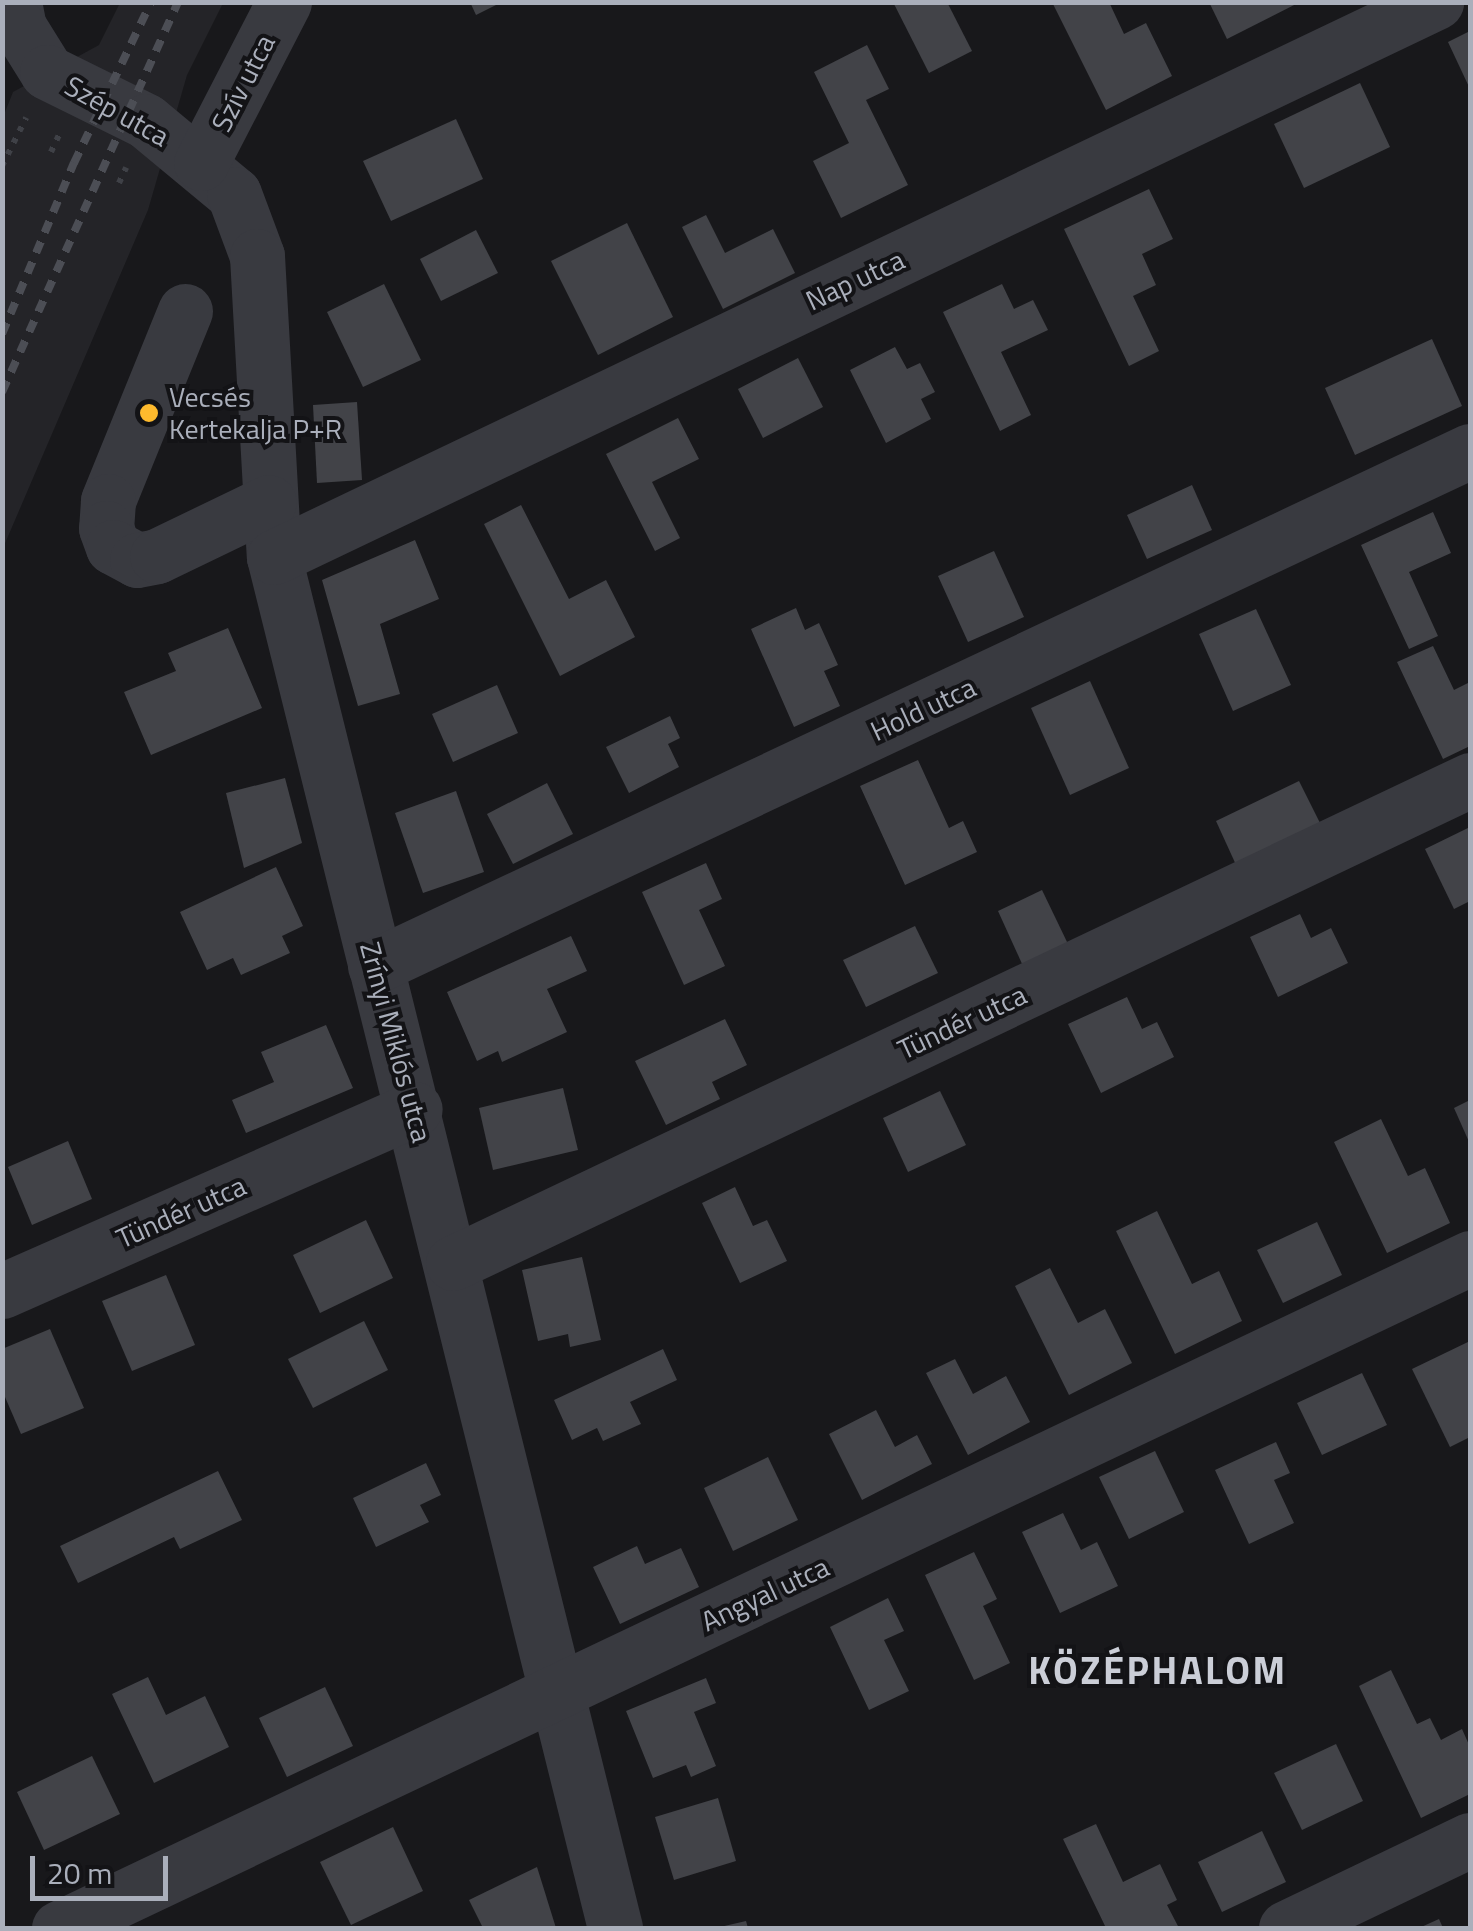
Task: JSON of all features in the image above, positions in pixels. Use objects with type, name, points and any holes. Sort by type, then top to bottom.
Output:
[{"type":"street","name":"Szép utca","points":[[14,2],[19,27],[47,72],[146,121],[201,162]]},
{"type":"street","name":"Szív utca","points":[[201,162],[284,2]]},
{"type":"street","name":"Nap utca","points":[[274,556],[1436,2]]},
{"type":"street","name":"Zrínyi Miklós utca","points":[[201,162],[234,194],[257,256],[274,556],[453,1263],[553,1694],[615,1928]]},
{"type":"street","points":[[185,310],[108,501],[106,528],[113,547],[137,560],[157,556],[268,502]]},
{"type":"street","name":"Hold utca","points":[[375,966],[1470,451]]},
{"type":"street","name":"Tündér utca","points":[[453,1263],[1470,780]]},
{"type":"street","name":"Tündér utca","points":[[2,1291],[415,1109]]},
{"type":"street","name":"Angyal utca","points":[[59,1928],[1470,1258]]},
{"type":"street","points":[[1286,1928],[1470,1840]]},
{"type":"shaded area","points":[[120,3],[223,3],[187,75],[148,210],[3,548],[3,117],[13,92],[99,45]]},
{"type":"building","points":[[470,2],[502,2],[476,15]]},
{"type":"building","points":[[893,2],[947,2],[972,51],[929,73]]},
{"type":"building","points":[[1052,2],[1109,2],[1124,34],[1146,23],[1172,76],[1106,110]]},
{"type":"building","points":[[1209,2],[1300,2],[1227,39]]},
{"type":"building","points":[[1470,31],[1470,89],[1448,42]]},
{"type":"building","points":[[867,45],[889,89],[866,100],[908,185],[841,218],[813,161],[849,143],[814,72]]},
{"type":"building","points":[[1360,83],[1390,147],[1304,188],[1274,124]]},
{"type":"building","points":[[456,119],[483,179],[391,221],[363,161]]},
{"type":"building","points":[[1149,189],[1173,239],[1142,254],[1156,285],[1133,296],[1159,351],[1129,366],[1064,229]]},
{"type":"building","points":[[706,215],[725,253],[773,229],[795,273],[723,309],[682,227]]},
{"type":"building","points":[[627,223],[673,317],[598,355],[551,261]]},
{"type":"building","points":[[476,230],[498,273],[441,301],[420,259]]},
{"type":"building","points":[[384,284],[421,360],[363,387],[327,312]]},
{"type":"building","points":[[1002,284],[1014,309],[1033,300],[1048,330],[1001,352],[1031,415],[1000,431],[943,312]]},
{"type":"building","points":[[1432,339],[1462,406],[1355,455],[1325,388]]},
{"type":"building","points":[[895,347],[907,369],[920,363],[935,392],[921,399],[931,419],[886,443],[850,370]]},
{"type":"building","points":[[798,358],[823,407],[763,438],[738,389]]},
{"type":"building","points":[[357,402],[362,480],[317,483],[313,405]]},
{"type":"building","points":[[678,418],[699,459],[652,482],[680,538],[655,551],[606,454]]},
{"type":"building","points":[[1192,485],[1212,530],[1147,559],[1127,515]]},
{"type":"building","points":[[521,505],[569,599],[606,580],[635,637],[560,676],[484,524]]},
{"type":"building","points":[[1433,512],[1451,553],[1409,572],[1438,636],[1409,649],[1361,545]]},
{"type":"building","points":[[415,540],[439,599],[380,624],[400,694],[358,706],[322,580]]},
{"type":"building","points":[[994,551],[1024,617],[968,642],[938,576]]},
{"type":"building","points":[[796,608],[805,630],[819,623],[838,665],[824,671],[840,706],[794,727],[751,629]]},
{"type":"building","points":[[1256,609],[1291,685],[1233,711],[1199,634]]},
{"type":"building","points":[[228,628],[262,708],[151,755],[124,692],[176,671],[168,653]]},
{"type":"building","points":[[1433,646],[1454,690],[1470,682],[1470,746],[1443,759],[1397,662]]},
{"type":"building","points":[[1090,681],[1129,768],[1070,795],[1031,708]]},
{"type":"building","points":[[497,685],[518,733],[453,762],[432,714]]},
{"type":"building","points":[[670,716],[680,738],[668,744],[679,767],[629,793],[606,747]]},
{"type":"building","points":[[918,760],[949,828],[963,821],[977,852],[905,885],[860,786]]},
{"type":"building","points":[[285,778],[302,843],[244,868],[226,793]]},
{"type":"building","points":[[1299,781],[1322,827],[1237,867],[1216,821]]},
{"type":"building","points":[[547,783],[573,834],[513,864],[487,814]]},
{"type":"building","points":[[456,791],[484,872],[423,893],[395,813]]},
{"type":"building","points":[[1470,827],[1470,901],[1454,909],[1425,849]]},
{"type":"building","points":[[706,863],[722,899],[699,910],[725,966],[684,985],[642,892]]},
{"type":"building","points":[[276,867],[303,926],[282,936],[290,953],[241,975],[233,958],[207,970],[180,912]]},
{"type":"building","points":[[1042,890],[1068,944],[1023,966],[998,911]]},
{"type":"building","points":[[1300,914],[1311,938],[1331,928],[1348,963],[1278,997],[1250,937]]},
{"type":"building","points":[[915,926],[938,973],[866,1007],[843,960]]},
{"type":"building","points":[[571,936],[587,971],[547,989],[567,1032],[502,1062],[498,1051],[477,1061],[447,992]]},
{"type":"building","points":[[1127,997],[1142,1029],[1157,1022],[1174,1057],[1101,1093],[1068,1024]]},
{"type":"building","points":[[725,1019],[747,1065],[712,1082],[720,1099],[666,1125],[635,1061]]},
{"type":"building","points":[[326,1025],[353,1088],[246,1133],[232,1100],[274,1082],[261,1052]]},
{"type":"building","points":[[563,1088],[578,1150],[493,1170],[479,1108]]},
{"type":"building","points":[[940,1091],[966,1145],[908,1172],[883,1118]]},
{"type":"building","points":[[1470,1100],[1470,1144],[1454,1108]]},
{"type":"building","points":[[1381,1119],[1408,1176],[1425,1168],[1450,1223],[1387,1253],[1334,1142]]},
{"type":"building","points":[[68,1141],[92,1199],[32,1225],[8,1167]]},
{"type":"building","points":[[735,1187],[753,1226],[767,1220],[787,1261],[740,1283],[702,1203]]},
{"type":"building","points":[[1157,1211],[1192,1284],[1219,1271],[1242,1321],[1175,1354],[1116,1231]]},
{"type":"building","points":[[366,1220],[393,1278],[320,1313],[293,1255]]},
{"type":"building","points":[[1317,1222],[1342,1275],[1283,1303],[1257,1250]]},
{"type":"building","points":[[582,1257],[601,1340],[570,1347],[568,1334],[538,1341],[522,1270]]},
{"type":"building","points":[[1050,1268],[1078,1323],[1105,1309],[1132,1363],[1069,1395],[1015,1286]]},
{"type":"building","points":[[166,1275],[195,1345],[132,1371],[102,1301]]},
{"type":"building","points":[[364,1321],[388,1370],[313,1408],[288,1359]]},
{"type":"building","points":[[50,1329],[84,1408],[21,1434],[2,1390],[2,1349]]},
{"type":"building","points":[[1470,1341],[1470,1437],[1450,1447],[1412,1369]]},
{"type":"building","points":[[663,1349],[677,1380],[630,1402],[641,1424],[603,1441],[597,1428],[572,1440],[554,1400]]},
{"type":"building","points":[[955,1359],[973,1394],[1006,1376],[1030,1422],[968,1455],[926,1373]]},
{"type":"building","points":[[1362,1373],[1387,1425],[1322,1455],[1297,1403]]},
{"type":"building","points":[[876,1410],[895,1447],[917,1435],[932,1464],[862,1500],[829,1434]]},
{"type":"building","points":[[1276,1442],[1290,1473],[1274,1480],[1294,1523],[1249,1544],[1215,1470]]},
{"type":"building","points":[[1155,1451],[1184,1512],[1129,1539],[1099,1477]]},
{"type":"building","points":[[768,1457],[798,1520],[733,1551],[704,1488]]},
{"type":"building","points":[[426,1463],[441,1495],[420,1505],[429,1522],[376,1547],[353,1498]]},
{"type":"building","points":[[218,1471],[242,1520],[180,1549],[174,1537],[78,1583],[60,1546]]},
{"type":"building","points":[[1063,1513],[1081,1550],[1097,1542],[1118,1586],[1060,1613],[1022,1532]]},
{"type":"building","points":[[637,1546],[645,1564],[681,1548],[699,1587],[620,1624],[593,1567]]},
{"type":"building","points":[[974,1552],[997,1599],[983,1606],[1010,1663],[974,1680],[925,1575]]},
{"type":"building","points":[[888,1598],[904,1631],[884,1640],[909,1691],[869,1710],[830,1627]]},
{"type":"building","points":[[1391,1670],[1417,1724],[1430,1718],[1441,1740],[1462,1729],[1470,1747],[1470,1794],[1421,1818],[1359,1686]]},
{"type":"building","points":[[148,1677],[166,1715],[205,1696],[229,1747],[154,1783],[112,1694]]},
{"type":"building","points":[[706,1678],[716,1703],[694,1712],[716,1766],[691,1777],[686,1765],[653,1778],[626,1711]]},
{"type":"building","points":[[325,1687],[353,1746],[287,1777],[259,1718]]},
{"type":"building","points":[[1336,1744],[1363,1801],[1302,1830],[1274,1773]]},
{"type":"building","points":[[92,1756],[120,1814],[44,1850],[17,1792]]},
{"type":"building","points":[[718,1798],[736,1861],[674,1880],[655,1817]]},
{"type":"building","points":[[1096,1824],[1123,1882],[1160,1864],[1177,1900],[1167,1905],[1179,1928],[1106,1928],[1063,1839]]},
{"type":"building","points":[[393,1827],[423,1891],[351,1925],[320,1862]]},
{"type":"building","points":[[1262,1831],[1286,1882],[1222,1912],[1198,1862]]},
{"type":"building","points":[[537,1867],[556,1928],[483,1928],[469,1900]]},
{"type":"building","points":[[1439,1919],[1443,1928],[1419,1928]]},
{"type":"building","points":[[746,1921],[748,1928],[720,1928],[720,1927]]},
{"type":"railway","points":[[2,334],[74,163],[151,2]]},
{"type":"railway","points":[[2,392],[178,2]]},
{"type":"place","name":"Vecsés Kertekalja P+R","points":[[149,413]]},
{"type":"district","name":"KÖZÉPHALOM","points":[[1158,1671]]}]
